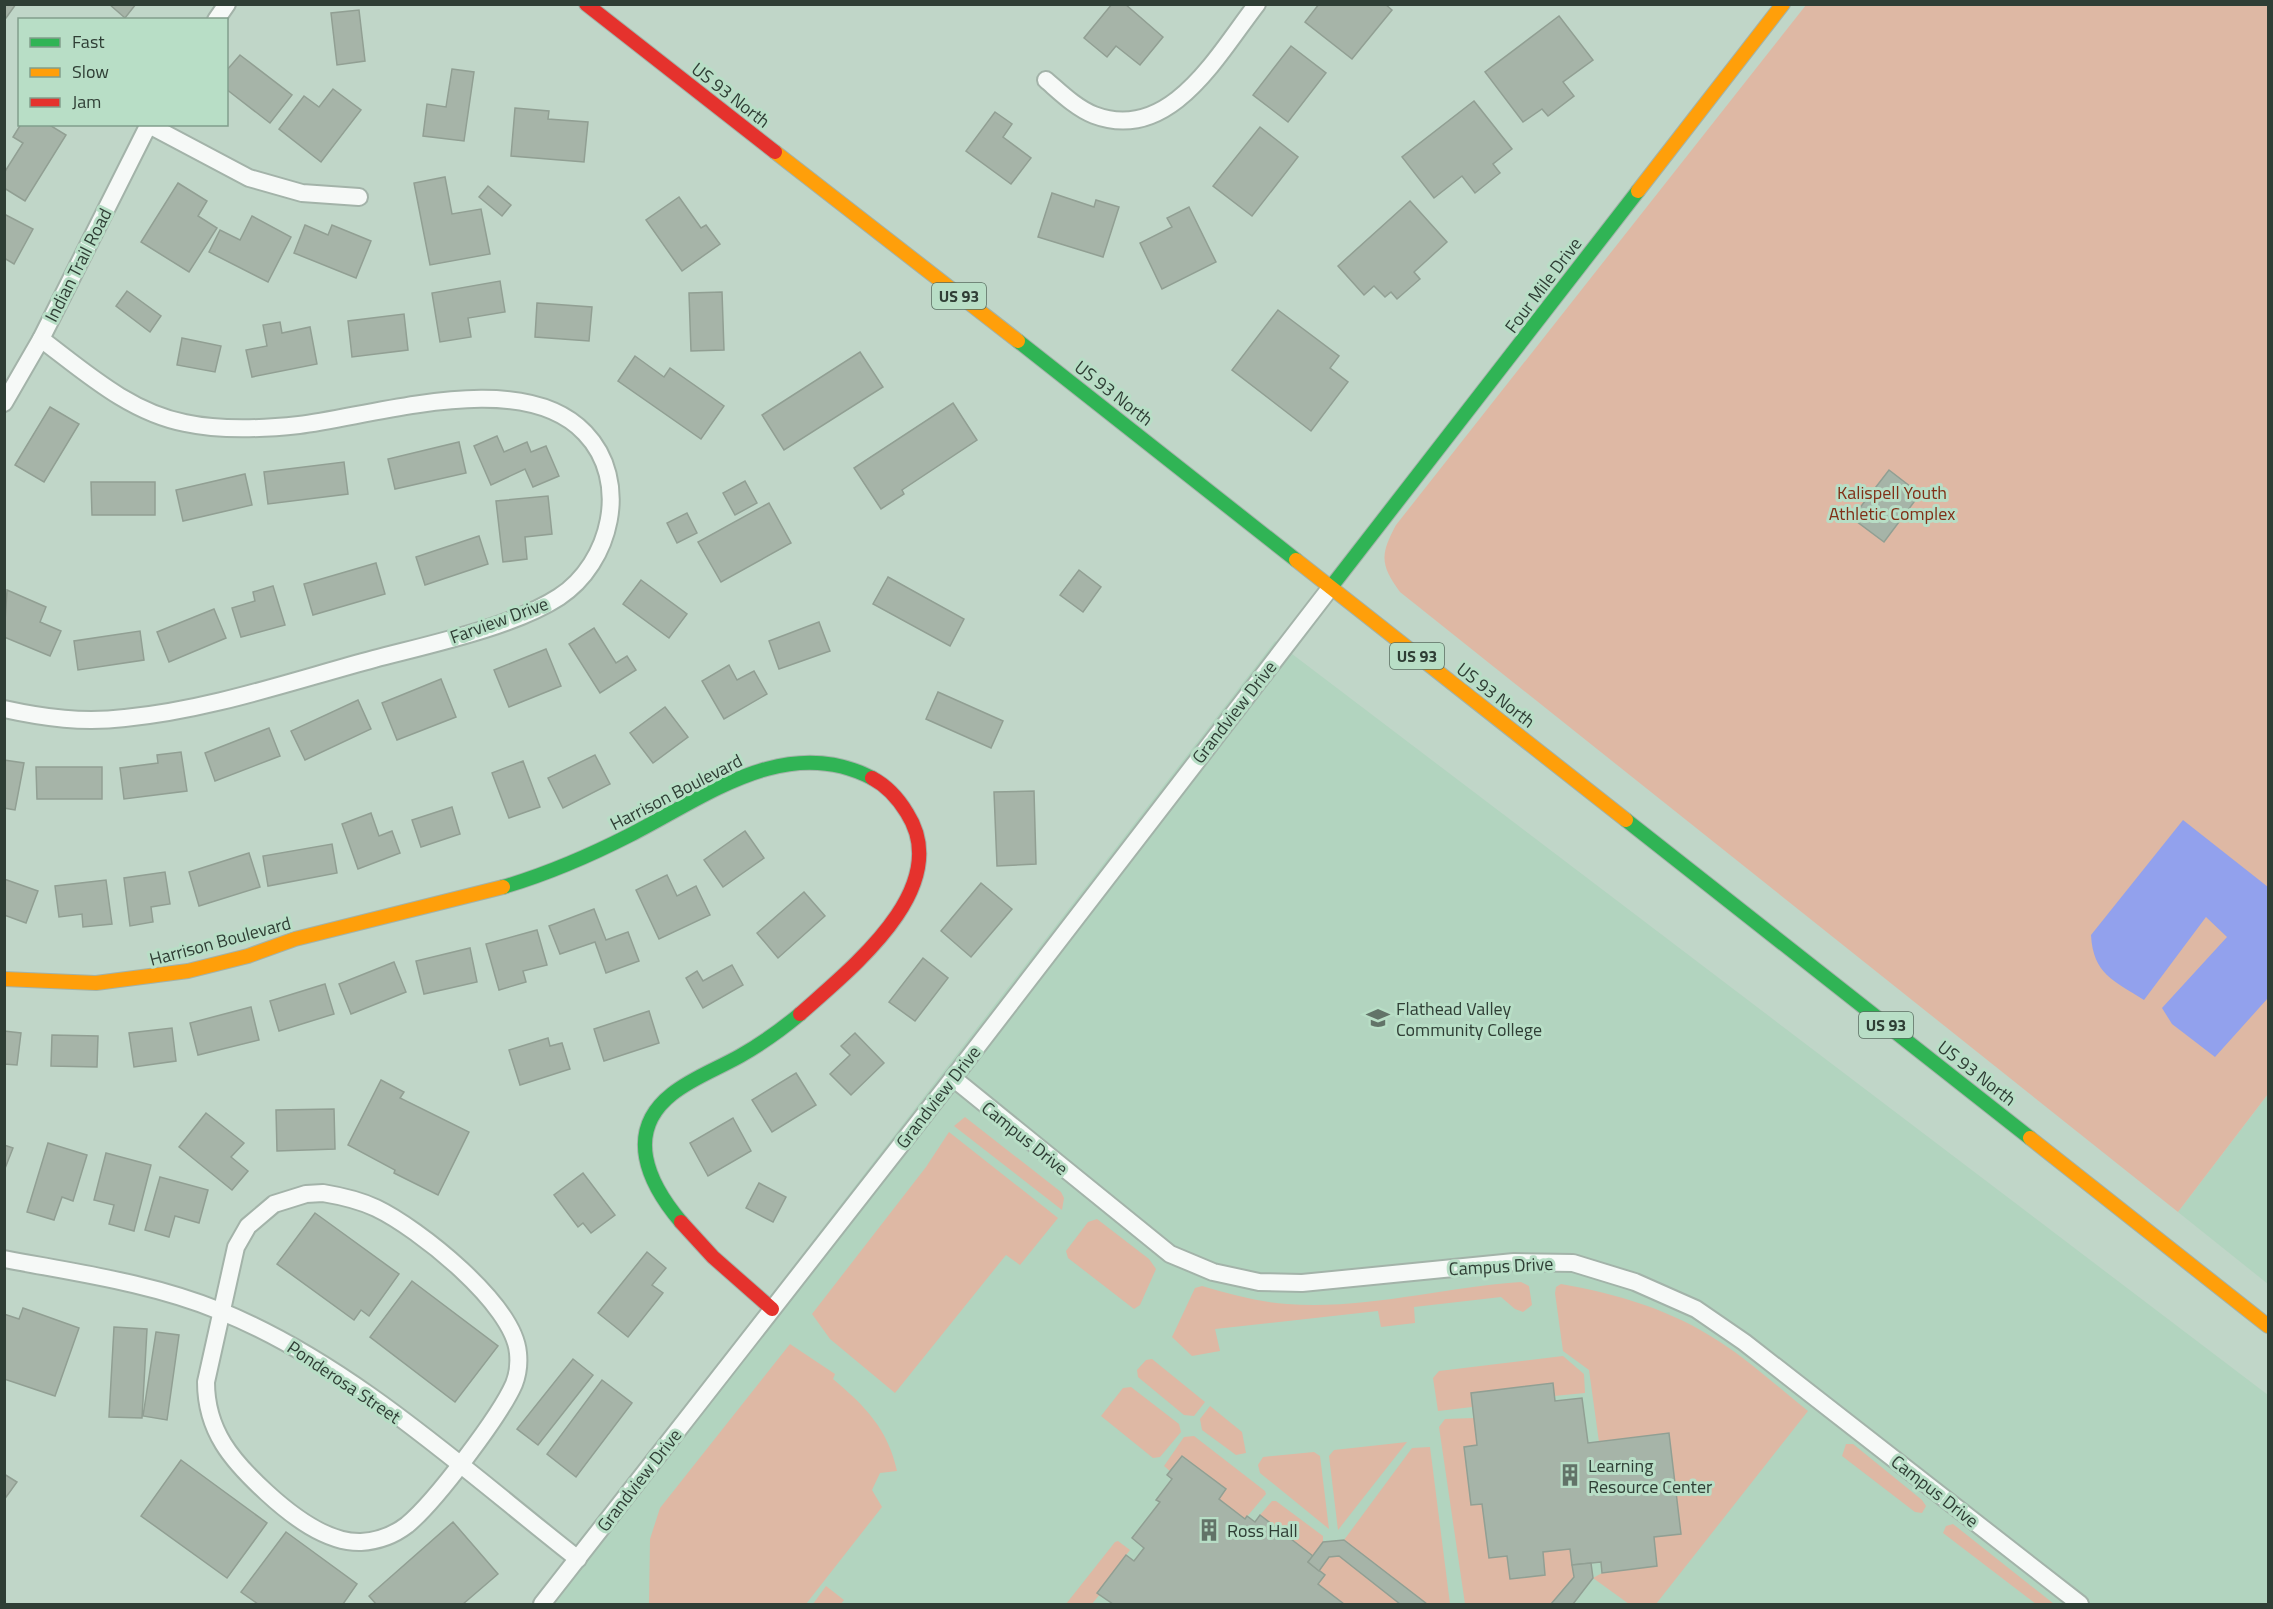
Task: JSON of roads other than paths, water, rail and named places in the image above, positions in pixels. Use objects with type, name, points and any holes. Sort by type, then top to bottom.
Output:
[{"type":"street","points":[[217,18],[227,4]]},
{"type":"street","name":"US 93 North","points":[[586,4],[2268,1326]]},
{"type":"street","points":[[1046,80],[1092,114],[1112,120],[1149,117],[1165,109],[1193,85],[1257,4]]},
{"type":"street","name":"Four Mile Drive","points":[[1330,587],[1783,4]]},
{"type":"street","name":"Indian Trail Road","points":[[4,404],[41,339],[148,126]]},
{"type":"street","points":[[151,126],[249,178],[302,193],[359,197]]},
{"type":"street","name":"Farview Drive","points":[[4,709],[41,717],[82,721],[172,711],[405,651],[518,616],[556,599],[586,573],[604,541],[610,504],[605,465],[597,449],[585,433],[556,410],[507,399],[458,399],[278,427],[205,427],[182,423],[138,407],[101,384],[41,339]]},
{"type":"street","name":"Grandview Drive","points":[[542,1605],[953,1078],[1330,587]]},
{"type":"street","name":"Harrison Boulevard","points":[[4,980],[84,985],[140,980],[206,966],[250,955],[276,944],[329,933],[526,880],[617,843],[758,770],[784,763],[809,761],[835,764],[859,771],[881,783],[893,794],[912,820],[920,843],[920,866],[914,889],[887,929],[797,1016],[733,1060],[670,1095],[656,1109],[647,1126],[644,1144],[655,1182],[678,1218],[704,1251],[772,1309]]},
{"type":"street","name":"Campus Drive","points":[[953,1078],[1170,1254],[1213,1272],[1259,1282],[1302,1283],[1514,1262],[1573,1263],[1635,1282],[1696,1309],[1744,1342],[2080,1605]]},
{"type":"street","points":[[323,1193],[358,1200],[391,1216],[422,1238],[489,1296],[506,1318],[518,1350],[518,1368],[513,1384],[496,1413],[458,1465],[418,1514],[392,1534],[377,1540],[346,1541],[316,1529],[273,1498],[245,1474],[222,1446],[208,1414],[206,1382],[221,1312],[236,1247],[248,1226],[274,1204],[306,1194],[323,1193]]},
{"type":"street","name":"Ponderosa Street","points":[[4,1259],[147,1287],[221,1312],[274,1336],[333,1371],[578,1559]]},
{"type":"water","points":[[2183,820],[2268,887],[2268,998],[2215,1057],[2172,1024],[2162,1008],[2227,937],[2206,917],[2144,1000],[2123,987],[2101,968],[2096,959],[2091,935]]},
{"type":"place","name":"Flathead Valley Community College","points":[[1378,1018]]},
{"type":"place","name":"Learning Resource Center","points":[[1570,1475]]},
{"type":"place","name":"Ross Hall","points":[[1209,1530]]},
{"type":"park label","name":"Kalispell Youth Athletic Complex","points":[[1892,502]]}]
